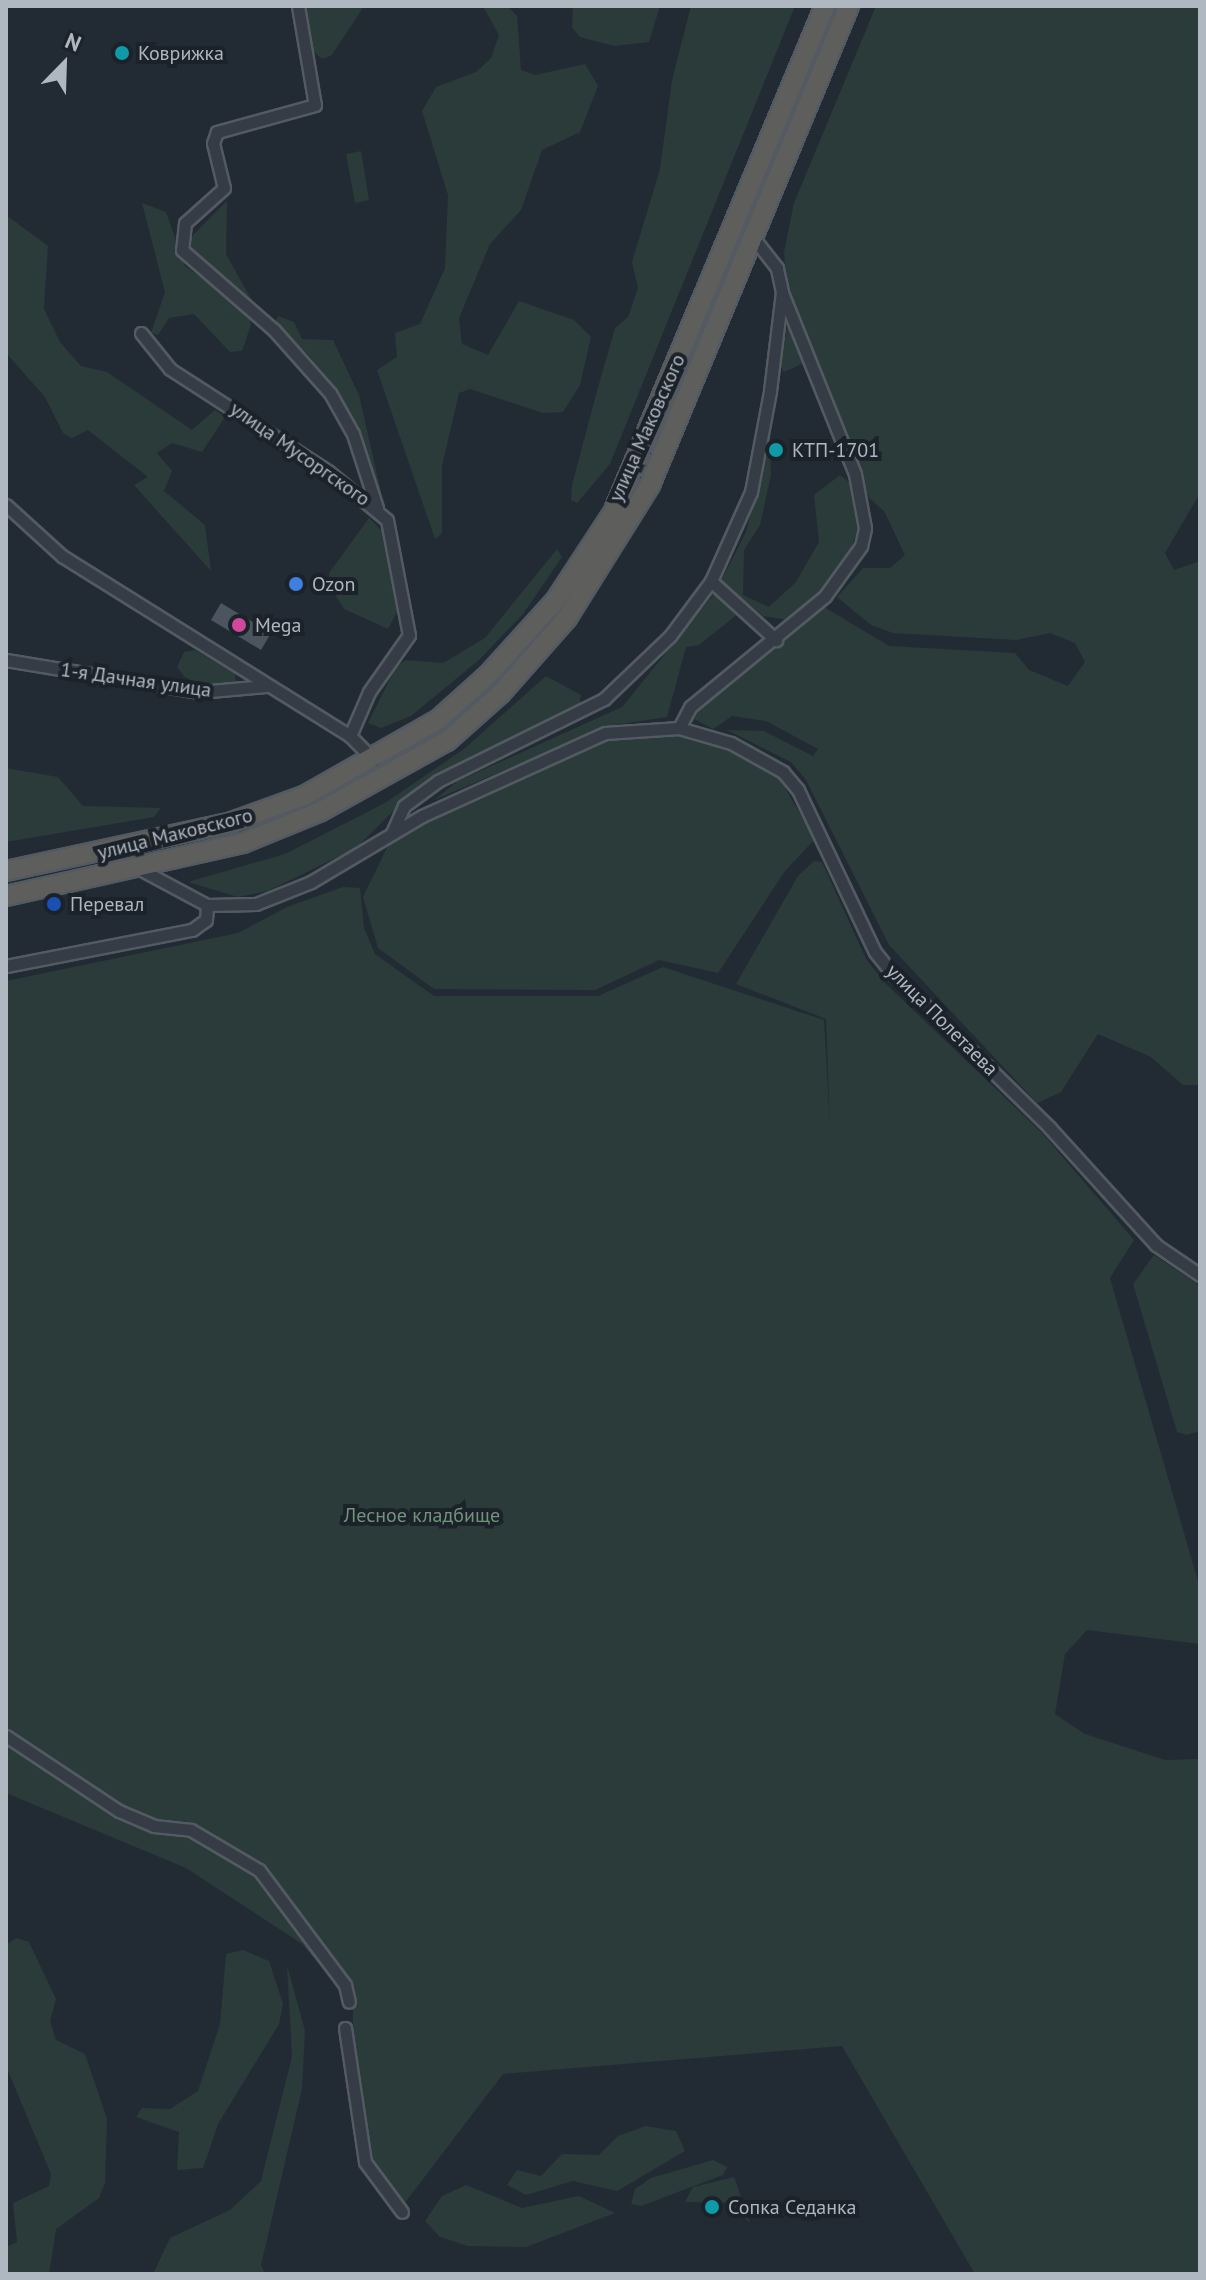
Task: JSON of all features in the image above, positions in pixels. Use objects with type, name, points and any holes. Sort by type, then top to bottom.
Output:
[{"type":"highway","name":"улица Маковского","points":[[6,871],[232,822],[374,761],[438,720],[488,675],[591,553],[632,474],[825,6]]},
{"type":"highway","name":"улица Маковского","points":[[6,896],[243,843],[321,811],[447,741],[500,694],[567,618],[650,485],[849,6]]},
{"type":"street","points":[[298,6],[315,105],[217,132],[213,143],[224,188],[185,223],[182,250],[274,330],[330,393],[353,434],[377,508]]},
{"type":"street","points":[[136,867],[207,905],[272,901],[392,833],[605,733],[679,728],[690,707],[776,640],[853,564],[865,528],[855,474],[782,292],[777,268],[754,239]]},
{"type":"street","points":[[392,833],[404,806],[438,781],[604,699],[670,636],[711,581],[751,492],[782,292]]},
{"type":"street","name":"улица Мусоргского","points":[[141,333],[170,369],[377,508],[393,534],[409,635],[369,692],[350,736]]},
{"type":"street","points":[[6,505],[62,556],[350,736],[374,761]]},
{"type":"street","points":[[711,581],[776,640]]},
{"type":"street","name":"1-я Дачная улица","points":[[6,660],[199,692],[266,686]]},
{"type":"street","name":"улица Полетаева","points":[[679,728],[749,750],[783,772],[798,790],[875,952],[893,974],[1049,1127],[1156,1245],[1200,1275]]},
{"type":"street","points":[[6,966],[192,930],[206,920],[207,905]]},
{"type":"street","points":[[6,1736],[119,1811],[154,1826],[191,1830],[259,1870],[345,1985],[349,2002]]},
{"type":"street","points":[[345,2028],[365,2162],[402,2212]]},
{"type":"green space","points":[[303,6],[364,6],[332,55],[322,59],[312,50]]},
{"type":"green space","points":[[573,6],[660,6],[649,42],[614,46],[580,37],[572,27]]},
{"type":"green space","points":[[691,6],[795,6],[610,464],[577,503],[571,500],[572,485],[597,391],[615,328],[628,317],[638,288],[632,262],[660,169],[672,80]]},
{"type":"green space","points":[[876,6],[1200,6],[1200,493],[1165,553],[1174,570],[1200,561],[1200,1085],[1183,1085],[1151,1057],[1098,1034],[1061,1092],[1037,1103],[889,945],[806,780],[791,762],[727,730],[764,731],[813,756],[818,749],[766,721],[732,716],[713,729],[694,719],[702,706],[824,607],[889,646],[1015,653],[1029,670],[1068,686],[1085,662],[1075,643],[1050,633],[1016,640],[893,633],[871,625],[837,597],[863,568],[890,568],[905,555],[884,511],[869,498],[787,289],[784,252],[794,203]]},
{"type":"green space","points":[[484,8],[509,8],[517,16],[521,70],[535,75],[585,64],[598,86],[580,132],[542,150],[521,210],[490,244],[459,318],[462,344],[488,355],[519,301],[574,320],[591,337],[580,385],[563,412],[543,413],[470,389],[459,393],[442,466],[442,533],[435,539],[377,370],[397,357],[395,333],[420,324],[445,268],[448,195],[422,111],[436,87],[476,72],[491,58],[499,35]]},
{"type":"green space","points":[[361,151],[369,200],[355,203],[346,154]]},
{"type":"green space","points":[[227,201],[226,254],[251,299],[188,253],[189,239]]},
{"type":"green space","points":[[142,203],[166,212],[185,266],[247,310],[251,325],[242,351],[230,352],[194,314],[169,318],[158,335],[151,333],[165,292]]},
{"type":"green space","points":[[6,215],[48,246],[44,309],[60,342],[81,366],[107,372],[192,430],[215,410],[225,417],[202,452],[172,443],[157,453],[172,471],[164,491],[205,525],[211,571],[134,485],[148,477],[88,430],[72,438],[63,433],[45,397],[6,353]]},
{"type":"green space","points":[[278,316],[294,322],[302,339],[333,340],[359,395],[383,501],[342,402],[310,357],[275,323]]},
{"type":"green space","points":[[788,322],[802,364],[784,372],[780,366]]},
{"type":"green space","points":[[770,433],[771,475],[760,525],[744,550],[743,595],[769,607],[796,582],[819,542],[814,495],[840,475],[850,483],[858,528],[847,561],[822,594],[789,620],[763,616],[721,581],[746,532]]},
{"type":"green space","points":[[369,518],[388,537],[398,610],[388,629],[344,609],[329,585],[329,573]]},
{"type":"green space","points":[[557,549],[562,557],[523,614],[480,659],[411,716],[381,728],[368,723],[396,667],[406,660],[443,663],[485,638]]},
{"type":"green space","points":[[714,594],[739,613],[699,645],[686,647],[667,717],[608,726],[434,800],[458,781],[622,707]]},
{"type":"green space","points":[[195,650],[235,674],[236,683],[203,686],[185,677],[177,667],[184,652]]},
{"type":"green space","points":[[546,676],[581,695],[580,703],[419,786],[356,848],[268,891],[238,897],[188,882],[285,854],[385,803],[464,749]]},
{"type":"green space","points":[[678,734],[736,752],[779,778],[815,839],[785,871],[718,973],[659,960],[595,990],[434,989],[378,948],[363,897],[393,835],[603,740]]},
{"type":"green space","points":[[6,768],[58,777],[83,806],[161,808],[154,817],[6,842]]},
{"type":"green space","name":"Лесное кладбище","points":[[814,861],[822,862],[866,959],[885,983],[1042,1133],[1134,1240],[1110,1278],[1200,1588],[1200,1644],[1087,1630],[1065,1654],[1055,1714],[1085,1734],[1165,1760],[1200,1759],[1200,2274],[975,2274],[842,2046],[503,2074],[404,2204],[375,2172],[370,2156],[353,2049],[353,2005],[302,1944],[186,1868],[6,1793],[6,981],[238,933],[287,907],[343,887],[360,888],[364,928],[375,954],[434,996],[598,996],[663,967],[824,1020],[830,1127],[826,1019],[736,984],[798,876]]},
{"type":"green space","points":[[1154,1255],[1200,1286],[1200,1431],[1187,1435],[1177,1432],[1133,1284]]},
{"type":"green space","points":[[16,1938],[29,1942],[56,1999],[50,2021],[56,2040],[85,2054],[107,2119],[105,2183],[99,2198],[56,2229],[49,2274],[6,2274],[6,2247],[17,2242],[13,2203],[49,2186],[51,2174],[6,2066],[6,1945]]},
{"type":"green space","points":[[243,1950],[269,1961],[283,2004],[279,2024],[218,2124],[203,2168],[177,2170],[179,2132],[136,2117],[142,2108],[170,2109],[198,2091],[220,2024],[226,1954]]},
{"type":"green space","points":[[287,1965],[305,2031],[302,2089],[261,2265],[265,2274],[153,2274],[170,2238],[230,2210],[261,2181],[292,2056]]},
{"type":"green space","points":[[646,2126],[676,2131],[685,2151],[617,2191],[573,2181],[526,2195],[507,2185],[517,2170],[541,2176],[562,2154],[599,2155],[618,2136]]},
{"type":"green space","points":[[713,2160],[727,2167],[723,2175],[641,2206],[631,2204],[635,2189],[651,2178]]},
{"type":"green space","points":[[734,2177],[750,2223],[730,2203],[685,2202],[693,2187]]},
{"type":"green space","points":[[466,2185],[522,2208],[579,2196],[615,2213],[526,2247],[468,2246],[440,2237],[425,2221],[442,2196]]},
{"type":"building","name":"Mega","points":[[221,603],[271,633],[261,650],[211,620]]},
{"type":"place","name":"Коврижка","points":[[122,53]]},
{"type":"place","name":"КТП-1701","points":[[776,450]]},
{"type":"place","name":"Ozon","points":[[296,584]]},
{"type":"place","name":"Mega","points":[[239,625]]},
{"type":"place","name":"Перевал","points":[[54,904]]},
{"type":"place","name":"Сопка Седанка","points":[[712,2207]]}]
